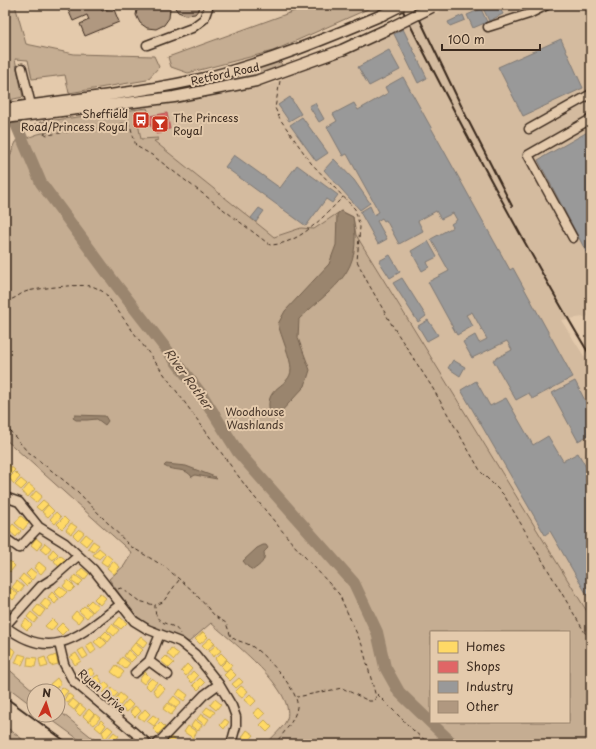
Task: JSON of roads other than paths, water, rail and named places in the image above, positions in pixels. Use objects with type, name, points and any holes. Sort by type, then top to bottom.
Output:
[{"type":"main road","name":"Retford Road","points":[[5,118],[26,110],[150,89],[208,77],[285,55],[402,5]]},
{"type":"main road","name":"Retford Road","points":[[5,109],[26,110],[174,97],[256,81],[342,50],[434,6]]},
{"type":"street","points":[[147,45],[192,28],[204,20],[209,5]]},
{"type":"street","points":[[488,27],[529,14],[547,5]]},
{"type":"street","points":[[22,68],[26,110]]},
{"type":"street","points":[[529,128],[591,94]]},
{"type":"street","points":[[573,238],[528,155],[591,118]]},
{"type":"street","points":[[5,497],[23,506],[39,526],[61,541],[93,569],[134,621],[180,642],[195,654],[219,684],[232,706],[236,717],[236,726],[231,744]]},
{"type":"street","points":[[5,538],[19,548],[39,526]]},
{"type":"street","points":[[78,556],[52,579],[41,586],[5,626],[16,635],[33,644],[50,645],[59,643],[88,629],[121,604]]},
{"type":"street","points":[[135,673],[150,660],[160,634]]},
{"type":"street","name":"Ryan Drive","points":[[59,643],[64,664],[73,681],[148,744]]},
{"type":"street","points":[[150,660],[168,675]]},
{"type":"street","points":[[157,744],[204,695],[219,684]]},
{"type":"waterway","name":"River Rother","points":[[5,98],[41,183],[114,282],[202,395],[238,452],[354,583],[377,632],[385,667],[399,692],[430,722]]},
{"type":"waterway","name":"River Rother","points":[[431,723],[453,744]]},
{"type":"railway","points":[[400,5],[492,183],[540,271],[591,357]]},
{"type":"railway","points":[[413,5],[468,120],[512,206]]},
{"type":"railway","points":[[5,697],[69,744]]},
{"type":"place","name":"Sheffield Road/Princess Royal","points":[[141,120]]},
{"type":"place","name":"The Princess Royal","points":[[160,124]]},
{"type":"park label","name":"Woodhouse Washlands","points":[[255,418]]}]
